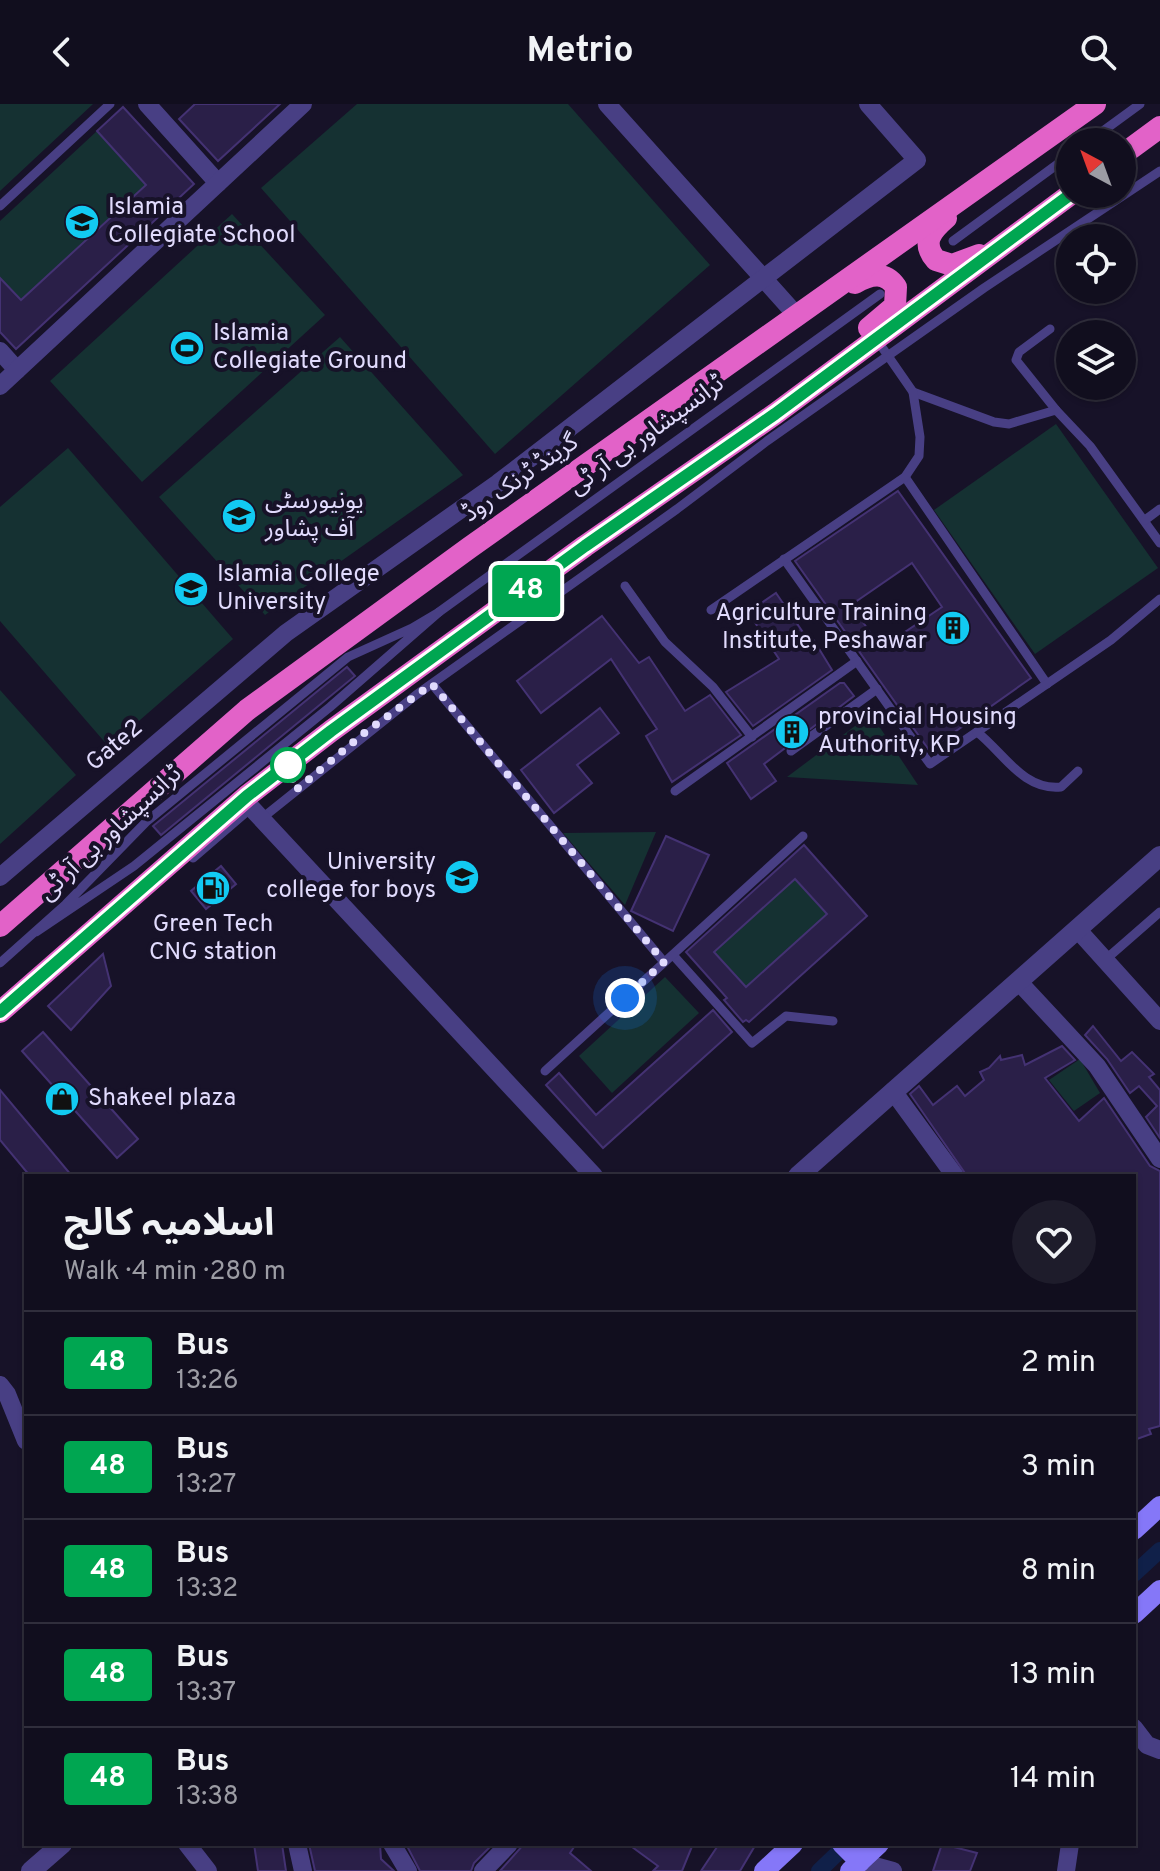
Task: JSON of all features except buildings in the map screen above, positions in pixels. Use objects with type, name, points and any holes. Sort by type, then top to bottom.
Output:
[{"type":"highway","name":"گرینڈ ٹرنک روڈ","points":[[0,926],[247,710],[469,548],[1095,104]]},
{"type":"highway","points":[[1136,145],[1160,127]]},
{"type":"highway","points":[[975,188],[929,236],[928,249],[936,260],[952,265],[968,260],[1004,243],[1056,205]]},
{"type":"highway","points":[[0,1012],[252,809],[331,731],[585,546],[775,414],[883,349],[1044,214]]},
{"type":"highway","points":[[775,414],[794,390],[887,314],[895,306],[898,294],[891,280],[874,275],[800,315]]},
{"type":"main road","points":[[1136,1525],[1160,1506]]},
{"type":"main road","points":[[1136,1612],[1160,1590]]},
{"type":"main road","points":[[764,1871],[791,1846]]},
{"type":"main road","points":[[843,1846],[855,1866],[877,1846]]},
{"type":"street","points":[[147,104],[218,183]]},
{"type":"street","points":[[0,386],[303,104]]},
{"type":"street","points":[[607,104],[800,315]]},
{"type":"street","name":"Gate2","points":[[0,877],[315,611],[498,483],[917,160],[868,104]]},
{"type":"street","points":[[0,351],[17,370]]},
{"type":"street","points":[[252,809],[592,1174]]},
{"type":"street","points":[[800,1174],[1160,856]]},
{"type":"street","points":[[1078,930],[1160,1021]]},
{"type":"street","points":[[1019,982],[1097,1066],[1160,1159]]},
{"type":"street","points":[[893,1091],[954,1174]]},
{"type":"street","points":[[0,1385],[7,1394],[24,1436]]},
{"type":"street","points":[[1136,1731],[1147,1745],[1160,1750]]},
{"type":"street","points":[[31,1871],[60,1846]]},
{"type":"street","points":[[189,1846],[208,1871]]},
{"type":"street","points":[[297,1846],[303,1871]]},
{"type":"street","points":[[393,1846],[408,1871]]},
{"type":"street","points":[[483,1871],[507,1846]]},
{"type":"street","points":[[1066,1871],[1070,1846]]},
{"type":"street","points":[[855,1866],[893,1871]]},
{"type":"lane","points":[[0,206],[110,104]]},
{"type":"lane","points":[[1107,128],[1140,104]]},
{"type":"lane","points":[[953,241],[1056,165]]},
{"type":"lane","points":[[0,1021],[252,809],[363,734],[802,416],[883,349],[984,288],[1160,171]]},
{"type":"lane","name":"ٹرانسپشاور بی آر ٹی","points":[[36,932],[146,822],[348,657],[439,612],[880,294]]},
{"type":"lane","points":[[1050,329],[1019,352],[1016,360],[1090,446],[1160,543]]},
{"type":"lane","points":[[711,610],[905,477],[919,456],[920,437],[913,392],[883,349]]},
{"type":"lane","points":[[913,392],[994,422],[1009,424],[1056,410]]},
{"type":"lane","points":[[905,477],[1047,684]]},
{"type":"lane","points":[[1145,520],[1160,509]]},
{"type":"lane","points":[[784,559],[930,764],[1111,640],[1160,599]]},
{"type":"lane","points":[[625,586],[665,642],[713,687],[752,737]]},
{"type":"lane","name":"ٹرانسپشاور بی آر ٹی","points":[[36,932],[134,866],[330,707],[439,612]]},
{"type":"lane","points":[[675,791],[857,661]]},
{"type":"lane","points":[[432,684],[668,958],[752,1043],[786,1016],[833,1021]]},
{"type":"lane","points":[[791,751],[877,689]]},
{"type":"lane","points":[[977,732],[1024,777],[1041,786],[1061,787],[1078,771]]},
{"type":"lane","points":[[545,1071],[803,836]]},
{"type":"lane","points":[[1105,960],[1160,912]]},
{"type":"lane","points":[[0,963],[36,932]]},
{"type":"green space","points":[[0,104],[93,104],[0,191]]},
{"type":"green space","points":[[357,104],[568,104],[710,265],[495,454],[261,188]]},
{"type":"green space","points":[[97,131],[146,185],[21,300],[0,278],[0,221]]},
{"type":"green space","name":"Islamia Collegiate Ground","points":[[232,214],[325,315],[142,482],[50,381]]},
{"type":"green space","points":[[340,337],[463,475],[265,615],[159,497]]},
{"type":"green space","points":[[1056,424],[1158,568],[1035,654],[934,510]]},
{"type":"green space","points":[[68,448],[233,639],[109,747],[0,621],[0,507]]},
{"type":"green space","points":[[0,690],[76,775],[0,844]]},
{"type":"green space","points":[[871,714],[918,785],[787,777]]},
{"type":"green space","points":[[656,832],[625,905],[563,833]]},
{"type":"green space","points":[[795,879],[827,914],[746,987],[714,952]]},
{"type":"green space","points":[[665,977],[699,1013],[612,1093],[579,1056]]},
{"type":"green space","points":[[1080,1059],[1100,1093],[1074,1111],[1049,1080]]},
{"type":"waterway","points":[[1136,1572],[1160,1550]]},
{"type":"waterway","points":[[819,1871],[845,1846]]},
{"type":"bus line","name":"48","points":[[0,1012],[247,796],[331,731],[585,546],[775,414],[1056,205]]},
{"type":"place","name":"Islamia Collegiate School","points":[[82,222]]},
{"type":"place","name":"Islamia Collegiate Ground","points":[[187,348]]},
{"type":"place","name":"یونیورسٹی آف پشاور","points":[[239,516]]},
{"type":"place","name":"Islamia College University","points":[[191,589]]},
{"type":"place","name":"Agriculture Training Institute, Peshawar","points":[[953,628]]},
{"type":"place","name":"provincial Housing Authority, KP","points":[[792,732]]},
{"type":"place","name":"University college for boys","points":[[462,877]]},
{"type":"place","name":"Green Tech CNG station","points":[[213,888]]},
{"type":"place","name":"Shakeel plaza","points":[[62,1099]]},
{"type":"route","points":[[288,765],[296,790],[363,734],[432,684],[664,962],[625,998]]}]
